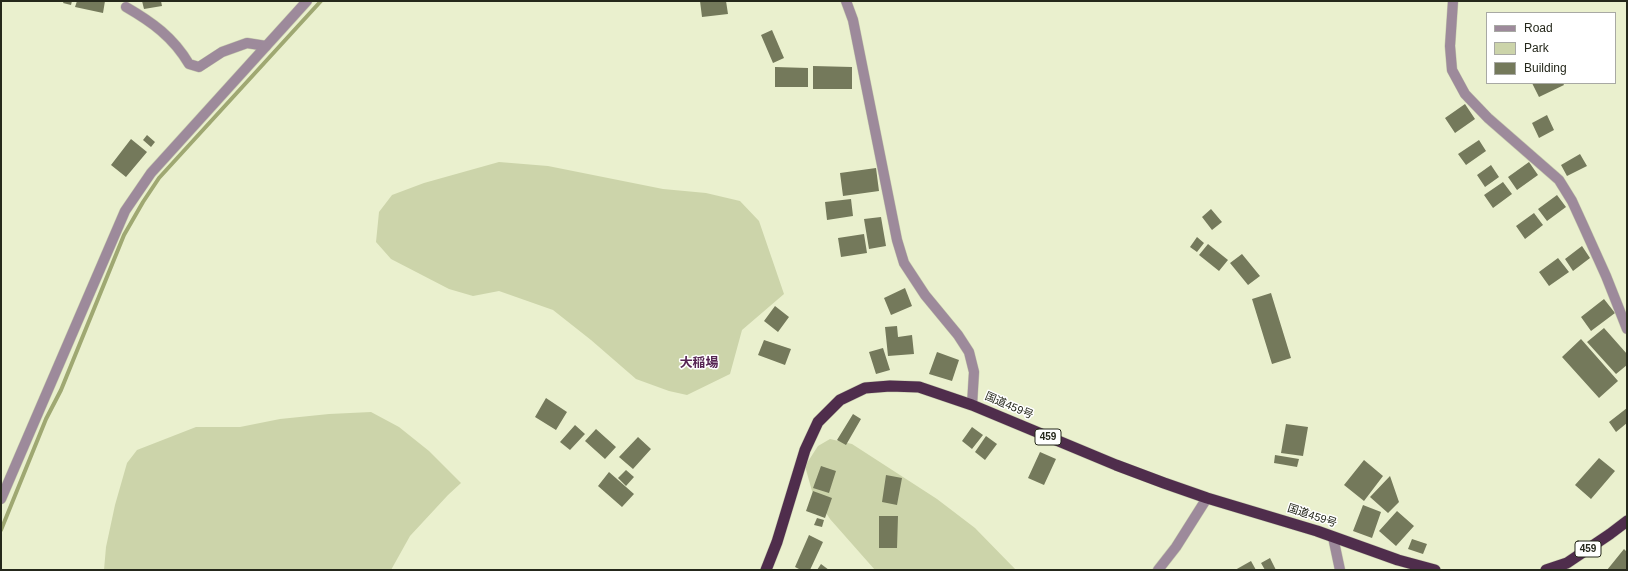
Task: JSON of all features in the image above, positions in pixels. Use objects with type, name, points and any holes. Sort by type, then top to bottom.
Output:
[{"type":"highway","name":"国道459号","points":[[766,570],[777,542],[805,450],[818,422],[840,400],[865,388],[890,386],[919,387],[972,405],[1116,465],[1207,498],[1333,536],[1398,560],[1434,570]]},
{"type":"highway","name":"459","points":[[1546,570],[1567,563],[1627,521]]},
{"type":"street","points":[[1,499],[125,211],[151,173],[307,1]]},
{"type":"street","points":[[846,1],[853,20],[897,240],[904,263],[925,295],[958,334],[969,352],[974,372],[972,405]]},
{"type":"street","points":[[1453,1],[1450,46],[1452,70],[1465,94],[1488,118],[1559,180],[1572,201],[1583,224],[1627,329]]},
{"type":"street","points":[[126,7],[152,22],[180,49],[189,64],[199,66],[222,52],[247,43],[266,46]]},
{"type":"street","points":[[1158,570],[1176,547],[1207,498]]},
{"type":"street","points":[[1333,536],[1340,570]]},
{"type":"green space","points":[[499,162],[548,166],[663,189],[706,193],[740,201],[759,221],[784,294],[742,330],[730,374],[687,395],[669,391],[636,379],[591,340],[553,310],[499,291],[473,296],[449,289],[391,259],[376,242],[379,212],[392,195],[424,183]]},
{"type":"green space","points":[[371,412],[399,427],[429,451],[461,483],[410,536],[391,570],[104,570],[106,547],[115,505],[127,463],[137,450],[196,427],[240,427],[280,419],[329,414]]},
{"type":"green space","points":[[830,439],[852,444],[937,499],[975,528],[1016,570],[875,570],[830,519],[812,491],[805,466],[818,446]]},
{"type":"building","points":[[64,1],[72,1],[71,5],[63,3]]},
{"type":"building","points":[[77,1],[105,1],[103,13],[75,7]]},
{"type":"building","points":[[142,1],[161,1],[162,6],[144,9]]},
{"type":"building","points":[[700,1],[726,1],[728,14],[702,17]]},
{"type":"building","points":[[772,30],[784,58],[773,63],[761,35]]},
{"type":"building","points":[[813,66],[852,67],[852,89],[813,89]]},
{"type":"building","points":[[775,67],[808,68],[808,87],[775,87]]},
{"type":"building","points":[[1532,84],[1564,84],[1564,85],[1539,97]]},
{"type":"building","points":[[1465,104],[1475,119],[1455,133],[1445,118]]},
{"type":"building","points":[[1547,115],[1554,130],[1539,138],[1532,123]]},
{"type":"building","points":[[147,135],[155,142],[151,147],[143,140]]},
{"type":"building","points":[[131,139],[147,152],[126,177],[111,165]]},
{"type":"building","points":[[1479,140],[1486,151],[1466,165],[1458,154]]},
{"type":"building","points":[[1580,154],[1587,166],[1567,176],[1561,165]]},
{"type":"building","points":[[1529,162],[1538,175],[1517,190],[1508,177]]},
{"type":"building","points":[[1491,165],[1499,177],[1485,187],[1477,175]]},
{"type":"building","points":[[876,168],[879,191],[843,196],[840,173]]},
{"type":"building","points":[[1503,182],[1512,194],[1493,208],[1484,195]]},
{"type":"building","points":[[1557,195],[1566,207],[1547,221],[1538,209]]},
{"type":"building","points":[[851,199],[853,216],[827,220],[825,202]]},
{"type":"building","points":[[1211,209],[1222,222],[1212,230],[1202,217]]},
{"type":"building","points":[[1534,213],[1543,225],[1525,239],[1516,226]]},
{"type":"building","points":[[881,217],[886,246],[869,249],[864,219]]},
{"type":"building","points":[[864,234],[867,253],[841,257],[838,238]]},
{"type":"building","points":[[1197,237],[1204,243],[1197,252],[1190,247]]},
{"type":"building","points":[[1208,244],[1228,260],[1219,271],[1199,255]]},
{"type":"building","points":[[1582,246],[1590,258],[1573,271],[1565,259]]},
{"type":"building","points":[[1242,254],[1260,276],[1248,285],[1230,263]]},
{"type":"building","points":[[1558,258],[1569,272],[1549,286],[1539,272]]},
{"type":"building","points":[[905,288],[912,306],[891,315],[884,298]]},
{"type":"building","points":[[1271,293],[1291,358],[1272,364],[1252,299]]},
{"type":"building","points":[[1604,299],[1615,313],[1591,331],[1581,317]]},
{"type":"building","points":[[775,306],[789,317],[778,332],[764,321]]},
{"type":"building","points":[[897,326],[898,337],[912,335],[914,354],[888,356],[885,327]]},
{"type":"building","points":[[1604,328],[1627,354],[1627,365],[1616,374],[1587,342]]},
{"type":"building","points":[[1581,339],[1618,381],[1599,398],[1562,357]]},
{"type":"building","points":[[764,340],[791,349],[785,365],[758,355]]},
{"type":"building","points":[[883,348],[890,370],[876,374],[869,352]]},
{"type":"building","points":[[937,352],[959,360],[952,381],[929,374]]},
{"type":"building","points":[[546,398],[567,412],[556,430],[535,417]]},
{"type":"building","points":[[1627,408],[1627,423],[1616,432],[1609,422]]},
{"type":"building","points":[[853,414],[861,419],[846,445],[837,440]]},
{"type":"building","points":[[1286,424],[1308,427],[1303,456],[1281,453]]},
{"type":"building","points":[[575,425],[585,434],[570,450],[560,442]]},
{"type":"building","points":[[972,427],[983,435],[972,449],[962,441]]},
{"type":"building","points":[[596,429],[616,447],[605,459],[585,441]]},
{"type":"building","points":[[986,436],[997,444],[985,460],[975,452]]},
{"type":"building","points":[[638,437],[651,449],[633,469],[619,457]]},
{"type":"building","points":[[1040,452],[1056,459],[1044,485],[1028,478]]},
{"type":"building","points":[[1275,455],[1299,459],[1297,467],[1274,463]]},
{"type":"building","points":[[1599,458],[1615,471],[1591,499],[1575,485]]},
{"type":"building","points":[[1364,460],[1383,476],[1364,501],[1344,485]]},
{"type":"building","points":[[821,466],[836,471],[829,493],[813,488]]},
{"type":"building","points":[[626,470],[634,477],[626,486],[618,478]]},
{"type":"building","points":[[609,472],[634,494],[622,507],[598,486]]},
{"type":"building","points":[[886,475],[902,478],[897,505],[882,502]]},
{"type":"building","points":[[1390,476],[1399,502],[1388,513],[1370,497]]},
{"type":"building","points":[[813,491],[832,498],[825,518],[806,511]]},
{"type":"building","points":[[1363,505],[1381,512],[1372,538],[1353,531]]},
{"type":"building","points":[[1397,511],[1414,526],[1396,546],[1379,531]]},
{"type":"building","points":[[879,516],[898,516],[897,548],[879,548]]},
{"type":"building","points":[[817,518],[824,520],[822,527],[814,525]]},
{"type":"building","points":[[809,535],[823,542],[810,570],[801,570],[795,567]]},
{"type":"building","points":[[1412,539],[1427,544],[1423,554],[1408,549]]},
{"type":"building","points":[[1624,549],[1627,552],[1627,570],[1607,570]]},
{"type":"building","points":[[1270,558],[1276,570],[1265,570],[1261,563]]},
{"type":"building","points":[[1251,561],[1256,570],[1235,570]]},
{"type":"building","points":[[821,564],[829,570],[817,570]]},
{"type":"waterway","points":[[1,530],[46,419],[61,390],[124,235],[143,202],[159,178],[321,1]]},
{"type":"district","name":"大稲場","points":[[699,363]]}]
